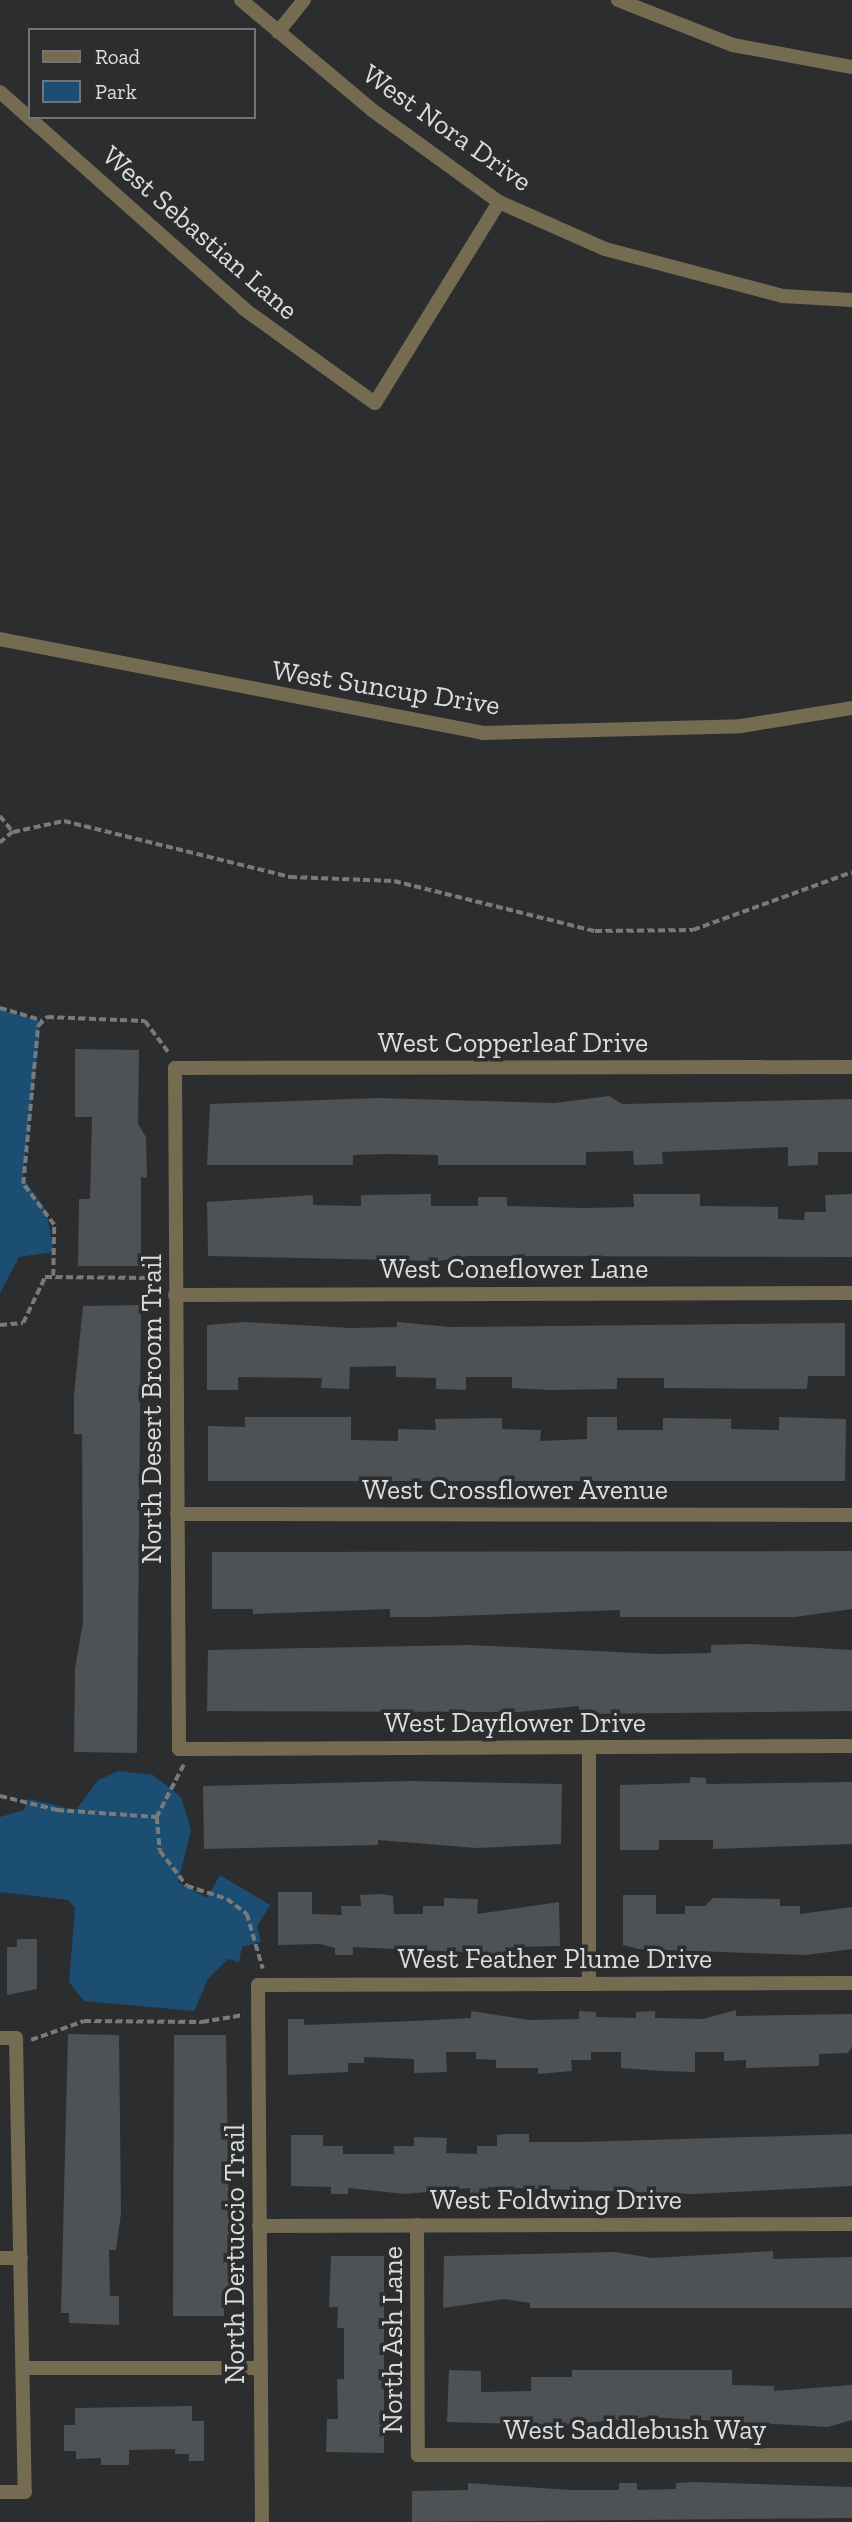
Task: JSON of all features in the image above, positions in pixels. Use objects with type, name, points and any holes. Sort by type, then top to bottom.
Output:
[{"type":"street","name":"West Nora Drive","points":[[242,0],[278,32],[499,202],[605,249],[783,296],[852,300]]},
{"type":"street","points":[[278,32],[304,0]]},
{"type":"street","points":[[618,0],[733,45],[852,67]]},
{"type":"street","name":"West Sebastian Lane","points":[[0,92],[28,117]]},
{"type":"street","name":"West Sebastian Lane","points":[[30,119],[244,309],[375,403],[499,202]]},
{"type":"street","name":"West Suncup Drive","points":[[0,639],[482,733],[741,726],[852,708]]},
{"type":"street","name":"West Copperleaf Drive","points":[[175,1068],[852,1068]]},
{"type":"street","name":"North Desert Broom Trail","points":[[175,1068],[179,1749]]},
{"type":"street","name":"West Coneflower Lane","points":[[176,1287],[852,1293]]},
{"type":"street","name":"West Crossflower Avenue","points":[[177,1514],[852,1515]]},
{"type":"street","name":"West Dayflower Drive","points":[[179,1749],[852,1746]]},
{"type":"street","points":[[589,1747],[589,1984]]},
{"type":"street","name":"West Feather Plume Drive","points":[[262,1985],[852,1983]]},
{"type":"street","name":"North Dertuccio Trail","points":[[262,1985],[258,2013],[262,2522]]},
{"type":"street","points":[[0,2038],[17,2042],[25,2492],[0,2492]]},
{"type":"street","name":"West Foldwing Drive","points":[[259,2226],[852,2224]]},
{"type":"street","name":"North Ash Lane","points":[[417,2225],[418,2455]]},
{"type":"street","points":[[0,2258],[21,2258]]},
{"type":"street","points":[[23,2368],[261,2368]]},
{"type":"street","name":"West Saddlebush Way","points":[[418,2455],[852,2455]]},
{"type":"path","points":[[0,816],[13,831]]},
{"type":"path","points":[[0,843],[13,831],[64,821],[290,877],[394,881],[595,931],[693,930],[852,872]]},
{"type":"path","points":[[0,1008],[41,1021],[145,1021],[160,1033],[175,1068]]},
{"type":"path","points":[[41,1021],[25,1121],[23,1184],[51,1217],[53,1276]]},
{"type":"path","points":[[0,1325],[23,1323],[35,1288],[53,1276],[176,1287]]},
{"type":"path","points":[[184,1765],[157,1817],[160,1851],[169,1869],[187,1886],[227,1899],[247,1914],[262,1985]]},
{"type":"path","points":[[0,1796],[57,1810],[157,1817]]},
{"type":"path","points":[[17,2042],[72,2022],[202,2022],[258,2013]]},
{"type":"green space","points":[[0,1009],[41,1021],[23,1178],[46,1210],[54,1252],[19,1257],[0,1293]]},
{"type":"green space","points":[[119,1771],[153,1775],[181,1797],[191,1830],[178,1882],[207,1898],[220,1875],[270,1905],[257,1927],[261,1942],[242,1947],[239,1962],[228,1959],[208,1979],[194,2011],[84,2001],[69,1982],[75,1908],[68,1900],[0,1892],[0,1817],[24,1810],[29,1799],[76,1810],[98,1780]]},
{"type":"building","points":[[75,1049],[139,1050],[138,1124],[146,1137],[147,1178],[141,1177],[141,1266],[78,1266],[79,1199],[90,1199],[92,1117],[75,1117]]},
{"type":"building","points":[[609,1096],[622,1104],[852,1099],[852,1152],[818,1152],[818,1165],[788,1166],[788,1147],[662,1152],[663,1164],[634,1165],[633,1151],[586,1152],[586,1165],[438,1165],[438,1155],[387,1154],[353,1155],[353,1165],[207,1165],[210,1104],[377,1098],[555,1103]]},
{"type":"building","points":[[431,1194],[431,1206],[478,1206],[478,1197],[507,1197],[507,1206],[584,1208],[634,1207],[633,1194],[700,1194],[700,1206],[778,1207],[778,1219],[804,1220],[805,1212],[826,1212],[825,1195],[852,1194],[852,1257],[468,1256],[439,1261],[208,1256],[207,1202],[313,1195],[313,1205],[361,1206],[361,1195]]},
{"type":"building","points":[[141,1305],[137,1753],[74,1752],[75,1669],[83,1622],[82,1434],[74,1434],[74,1395],[83,1306]]},
{"type":"building","points":[[245,1322],[350,1328],[397,1327],[397,1322],[450,1327],[845,1323],[845,1376],[808,1376],[807,1389],[664,1388],[664,1378],[617,1378],[617,1389],[549,1390],[512,1388],[512,1377],[466,1377],[466,1390],[436,1389],[436,1378],[396,1377],[396,1366],[350,1367],[349,1389],[321,1388],[322,1378],[238,1377],[238,1390],[207,1390],[207,1325]]},
{"type":"building","points":[[245,1417],[351,1417],[351,1440],[398,1441],[398,1429],[436,1430],[435,1419],[502,1418],[502,1429],[541,1430],[540,1441],[587,1439],[587,1417],[617,1417],[617,1430],[663,1430],[663,1418],[731,1419],[731,1429],[779,1430],[779,1417],[846,1419],[845,1481],[208,1481],[208,1426],[245,1427]]},
{"type":"building","points":[[852,1551],[852,1609],[795,1617],[620,1617],[620,1610],[390,1617],[390,1609],[253,1614],[253,1609],[212,1609],[212,1552]]},
{"type":"building","points":[[749,1644],[852,1650],[852,1711],[579,1714],[579,1706],[519,1712],[207,1711],[208,1650],[470,1645],[658,1654],[711,1653],[711,1645]]},
{"type":"building","points":[[690,1777],[706,1778],[706,1784],[852,1782],[852,1844],[713,1849],[713,1840],[659,1840],[659,1850],[620,1850],[620,1785],[690,1783]]},
{"type":"building","points":[[411,1781],[562,1784],[561,1844],[477,1848],[378,1840],[378,1845],[204,1849],[203,1786]]},
{"type":"building","points":[[278,1892],[312,1892],[312,1914],[342,1915],[341,1906],[361,1906],[360,1895],[393,1896],[394,1914],[423,1914],[423,1906],[444,1906],[444,1898],[478,1899],[477,1914],[559,1902],[560,1946],[518,1947],[518,1955],[353,1947],[353,1955],[335,1955],[335,1948],[320,1944],[278,1945]]},
{"type":"building","points":[[623,1895],[656,1895],[656,1914],[685,1914],[685,1906],[705,1906],[713,1898],[780,1899],[780,1906],[800,1906],[800,1914],[852,1907],[852,1949],[806,1955],[638,1949],[623,1945]]},
{"type":"building","points":[[17,1939],[37,1939],[37,1989],[7,1995],[7,1947],[17,1947]]},
{"type":"building","points":[[736,2010],[736,2016],[852,2014],[852,2046],[848,2053],[819,2054],[819,2066],[746,2068],[746,2060],[724,2061],[724,2052],[695,2052],[695,2072],[662,2071],[621,2068],[621,2052],[591,2052],[591,2060],[571,2060],[572,2071],[538,2074],[538,2068],[496,2068],[496,2060],[476,2059],[476,2052],[446,2052],[447,2072],[414,2073],[414,2059],[364,2057],[364,2063],[348,2063],[348,2072],[288,2075],[288,2019],[304,2019],[304,2025],[413,2021],[471,2018],[471,2011],[529,2020],[579,2019],[579,2011],[596,2012],[596,2017],[636,2018],[636,2012],[655,2011],[655,2018],[703,2019]]},
{"type":"building","points":[[68,2034],[119,2035],[121,2213],[116,2250],[109,2250],[110,2296],[119,2296],[119,2325],[69,2323],[69,2313],[61,2313]]},
{"type":"building","points":[[174,2035],[226,2035],[230,2301],[224,2301],[224,2316],[173,2316]]},
{"type":"building","points":[[529,2134],[529,2142],[581,2142],[852,2134],[852,2186],[695,2194],[488,2187],[488,2195],[470,2194],[470,2188],[405,2194],[348,2188],[348,2194],[331,2194],[331,2187],[291,2186],[291,2135],[323,2135],[323,2146],[343,2146],[343,2154],[394,2154],[394,2146],[414,2146],[414,2137],[447,2138],[446,2153],[477,2154],[477,2146],[497,2146],[497,2135]]},
{"type":"building","points":[[773,2251],[773,2259],[852,2257],[852,2308],[530,2308],[530,2303],[504,2299],[443,2308],[444,2256],[615,2252],[652,2258]]},
{"type":"building","points":[[331,2256],[384,2256],[384,2453],[326,2452],[327,2419],[338,2419],[337,2379],[344,2379],[344,2328],[337,2328],[338,2307],[329,2307]]},
{"type":"building","points":[[449,2370],[481,2371],[481,2392],[531,2391],[531,2377],[572,2377],[572,2370],[732,2370],[732,2385],[774,2386],[774,2391],[852,2385],[852,2420],[828,2427],[648,2417],[563,2425],[447,2422]]},
{"type":"building","points":[[192,2406],[192,2421],[204,2421],[204,2461],[189,2461],[189,2454],[175,2454],[175,2449],[129,2450],[129,2465],[101,2465],[101,2458],[76,2459],[76,2451],[64,2451],[64,2425],[75,2425],[75,2408]]},
{"type":"building","points":[[468,2483],[570,2490],[619,2490],[619,2483],[637,2483],[637,2490],[676,2489],[676,2483],[852,2487],[852,2518],[412,2522],[412,2491],[468,2490]]}]
